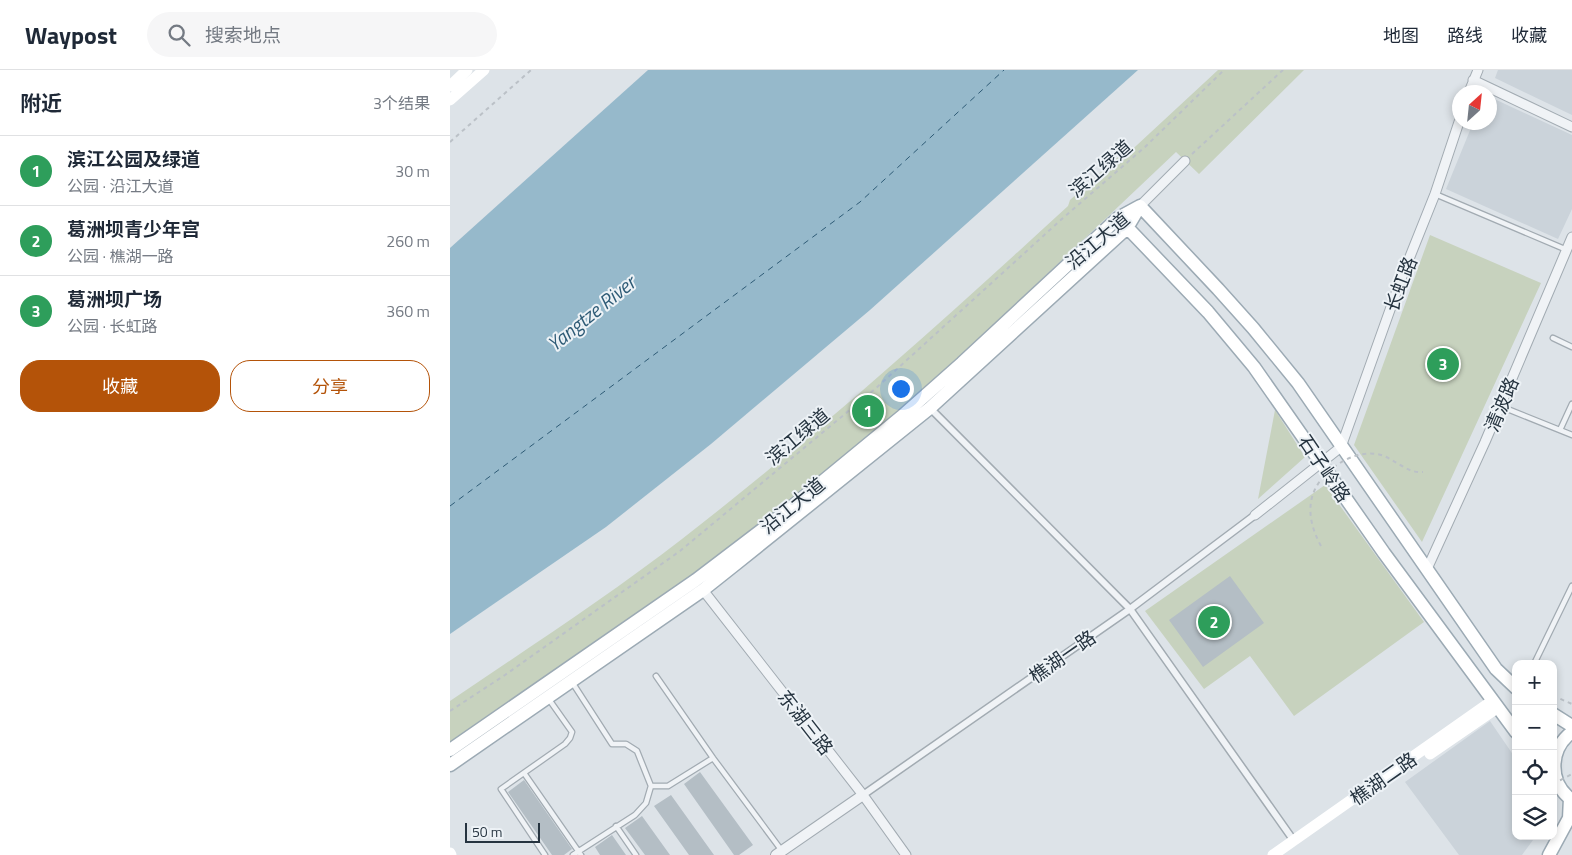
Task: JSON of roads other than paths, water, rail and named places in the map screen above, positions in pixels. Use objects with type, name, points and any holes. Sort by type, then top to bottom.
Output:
[{"type":"main road","points":[[450,86],[467,70]]},
{"type":"main road","points":[[450,100],[484,70]]},
{"type":"main road","name":"沿江大道","points":[[450,750],[696,580],[788,510],[936,387],[1118,218],[1140,206]]},
{"type":"main road","name":"沿江大道","points":[[450,765],[703,590],[930,408],[1127,228],[1140,206]]},
{"type":"main road","name":"石子岭路","points":[[1140,206],[1253,328],[1298,383],[1496,669],[1512,684]]},
{"type":"main road","name":"石子岭路","points":[[1118,218],[1208,312],[1254,367],[1384,553],[1512,727]]},
{"type":"main road","name":"樵湖二路","points":[[1273,855],[1495,704]]},
{"type":"main road","name":"樵湖二路","points":[[1285,855],[1495,704]]},
{"type":"main road","points":[[1557,717],[1572,726]]},
{"type":"main road","points":[[1557,751],[1566,737],[1572,732]]},
{"type":"main road","points":[[1550,855],[1570,818],[1571,799],[1557,782]]},
{"type":"street","points":[[1471,85],[1478,70]]},
{"type":"street","points":[[1473,80],[1572,127]]},
{"type":"street","name":"长虹路","points":[[1341,447],[1401,279],[1436,194],[1457,130]]},
{"type":"street","points":[[1140,206],[1185,161]]},
{"type":"street","name":"清波路","points":[[1427,569],[1500,406],[1572,237]]},
{"type":"street","points":[[930,408],[1130,609],[1294,841]]},
{"type":"street","name":"樵湖一路","points":[[779,853],[1130,609],[1255,515],[1341,447]]},
{"type":"street","name":"东湖三路","points":[[703,590],[863,795],[906,855]]},
{"type":"lane","points":[[1436,194],[1567,250]]},
{"type":"lane","points":[[1553,338],[1572,347]]},
{"type":"lane","points":[[1560,430],[1572,404]]},
{"type":"lane","points":[[1500,406],[1572,435]]},
{"type":"lane","points":[[1536,660],[1572,586]]},
{"type":"lane","points":[[656,676],[779,853]]},
{"type":"lane","points":[[571,680],[612,744],[626,744],[637,751],[651,786],[646,803],[635,815],[616,826],[580,853],[573,855]]},
{"type":"lane","points":[[545,855],[501,789],[565,744],[570,738],[572,732],[548,697]]},
{"type":"lane","points":[[651,786],[668,786],[713,758]]},
{"type":"lane","points":[[524,773],[580,853]]},
{"type":"lane","points":[[616,826],[636,855]]},
{"type":"water","name":"Yangtze River","points":[[648,70],[1138,70],[870,310],[711,444],[606,527],[450,634],[450,248]]},
{"type":"place","name":"葛洲坝广场","points":[[1443,364]]},
{"type":"place","name":"滨江公园及绿道","points":[[868,411]]},
{"type":"place","name":"葛洲坝青少年宫","points":[[1214,622]]}]
